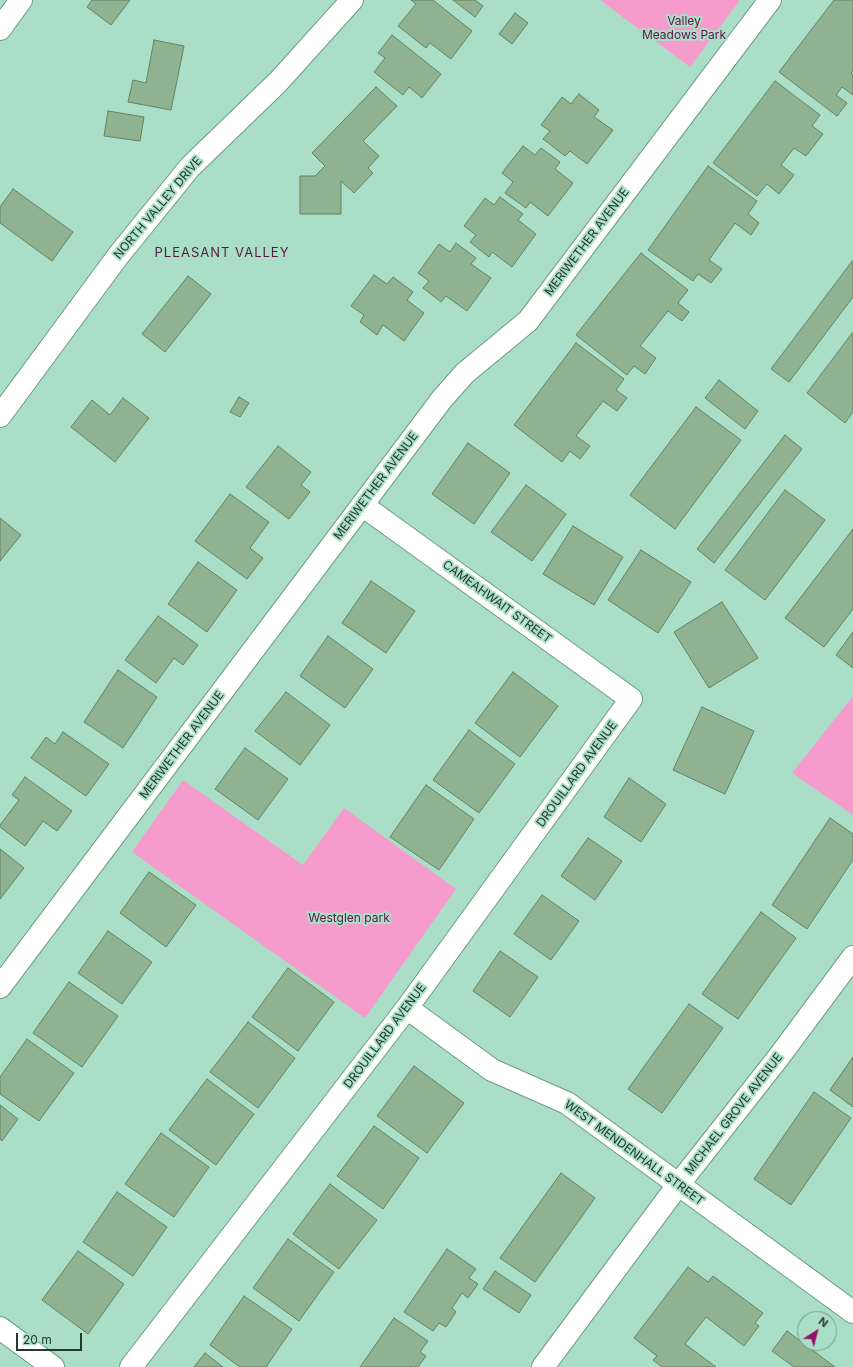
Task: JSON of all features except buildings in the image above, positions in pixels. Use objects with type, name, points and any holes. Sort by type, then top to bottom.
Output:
[{"type":"street","points":[[0,29],[21,0]]},
{"type":"street","name":"NORTH VALLEY DRIVE","points":[[0,416],[118,256],[190,167],[278,82],[352,0]]},
{"type":"street","name":"MERIWETHER AVENUE","points":[[3,977],[442,399],[465,373],[528,321],[770,0]]},
{"type":"street","name":"CAMEAHWAIT STREET","points":[[362,505],[631,699]]},
{"type":"street","name":"DROUILLARD AVENUE","points":[[131,1367],[408,1008],[631,699]]},
{"type":"street","name":"MICHAEL GROVE AVENUE","points":[[543,1367],[678,1185],[778,1058],[853,957]]},
{"type":"street","name":"WEST MENDENHALL STREET","points":[[408,1008],[492,1070],[567,1103],[853,1312]]},
{"type":"street","points":[[0,1328],[53,1367]]},
{"type":"green space","name":"Valley Meadows Park","points":[[600,0],[740,0],[690,67]]},
{"type":"green space","points":[[853,696],[853,815],[792,773]]},
{"type":"green space","name":"Westglen park","points":[[183,780],[303,865],[344,808],[456,889],[365,1018],[132,852]]},
{"type":"district","name":"PLEASANT VALLEY","points":[[222,253]]}]
